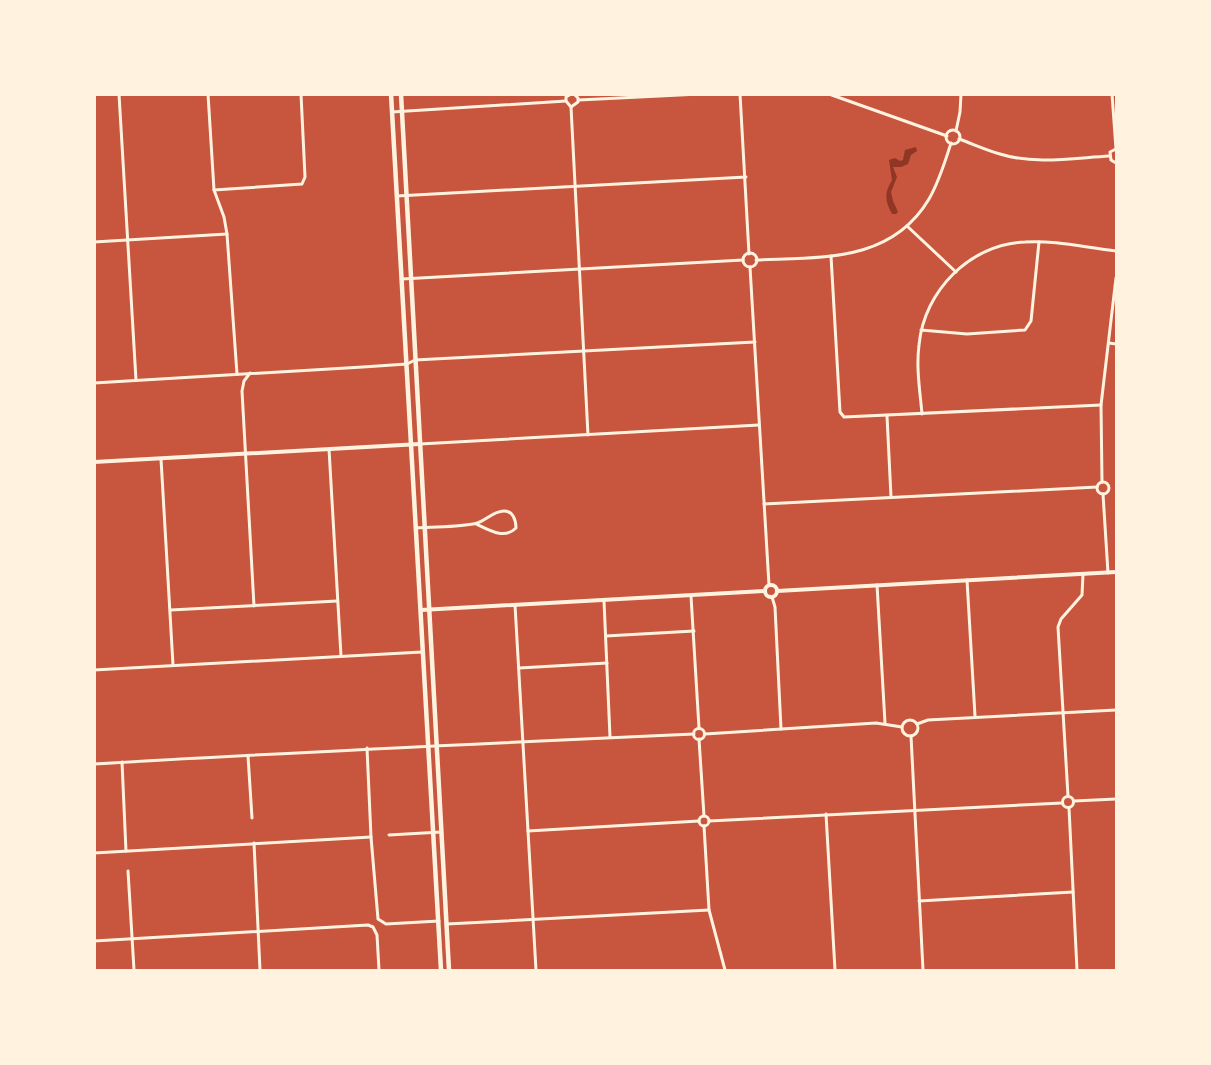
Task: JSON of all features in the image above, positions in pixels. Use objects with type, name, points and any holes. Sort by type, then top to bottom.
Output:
[{"type":"main road","points":[[391,94],[441,970]]},
{"type":"main road","points":[[401,94],[449,970]]},
{"type":"main road","points":[[423,652],[432,656]]},
{"type":"main road","points":[[439,921],[447,924]]},
{"type":"street","points":[[119,94],[136,380]]},
{"type":"street","points":[[208,94],[214,190],[224,217],[227,234],[237,374]]},
{"type":"street","points":[[214,190],[300,185],[305,181],[301,94]]},
{"type":"street","points":[[588,435],[571,107],[567,105],[566,97],[572,94],[579,100],[700,94]]},
{"type":"street","points":[[402,279],[743,260],[749,254],[740,94]]},
{"type":"street","points":[[780,94],[786,94]]},
{"type":"street","points":[[829,94],[947,136]]},
{"type":"street","points":[[951,143],[955,144],[959,139],[956,131],[961,94]]},
{"type":"street","points":[[1109,156],[1110,152],[1116,149],[1112,94]]},
{"type":"street","points":[[571,107],[577,105],[579,100]]},
{"type":"street","points":[[392,112],[566,101]]},
{"type":"street","points":[[947,136],[949,132],[956,131]]},
{"type":"street","points":[[947,136],[951,143]]},
{"type":"street","points":[[959,139],[1002,155],[1026,159],[1109,156]]},
{"type":"street","points":[[756,260],[856,253],[886,241],[919,214],[930,197],[951,143]]},
{"type":"street","points":[[1109,156],[1116,163]]},
{"type":"street","points":[[397,196],[746,177]]},
{"type":"street","points":[[907,226],[956,272]]},
{"type":"street","points":[[94,242],[227,234]]},
{"type":"street","points":[[921,330],[967,334],[1025,330],[1031,321],[1039,242]]},
{"type":"street","points":[[922,414],[918,361],[921,330],[927,310],[936,295],[956,272],[967,263],[993,249],[1010,244],[1039,242],[1116,250]]},
{"type":"street","points":[[749,254],[754,255],[756,260],[755,265],[750,267]]},
{"type":"street","points":[[831,256],[840,412],[844,417],[1101,405]]},
{"type":"street","points":[[743,260],[745,265],[750,267]]},
{"type":"street","points":[[750,267],[769,585],[765,591]]},
{"type":"street","points":[[764,504],[1097,487],[1102,482],[1101,405],[1116,278]]},
{"type":"street","points":[[94,383],[407,364],[415,360],[755,342]]},
{"type":"street","points":[[1109,343],[1116,344]]},
{"type":"street","points":[[250,373],[244,381],[242,391],[254,606]]},
{"type":"street","points":[[887,416],[891,497]]},
{"type":"street","points":[[94,462],[759,425]]},
{"type":"street","points":[[329,449],[341,656]]},
{"type":"street","points":[[161,459],[171,610],[172,665]]},
{"type":"street","points":[[1102,482],[1107,484],[1109,490]]},
{"type":"street","points":[[1097,487],[1098,492],[1103,494]]},
{"type":"street","points":[[1103,494],[1109,490],[1115,490]]},
{"type":"street","points":[[1103,494],[1108,573]]},
{"type":"street","points":[[416,528],[476,524],[504,511],[511,513],[516,520],[516,528],[511,533],[501,535],[476,524]]},
{"type":"street","points":[[772,597],[777,591],[1116,572]]},
{"type":"street","points":[[1062,803],[1068,796],[1058,627],[1061,619],[1082,595],[1083,574]]},
{"type":"street","points":[[967,580],[975,717]]},
{"type":"street","points":[[769,585],[775,586],[777,591]]},
{"type":"street","points":[[877,585],[885,723]]},
{"type":"street","points":[[421,610],[765,591]]},
{"type":"street","points":[[765,591],[769,597],[772,597],[775,607],[781,729]]},
{"type":"street","points":[[692,596],[699,728],[705,734]]},
{"type":"street","points":[[171,610],[338,601]]},
{"type":"street","points":[[604,601],[610,737]]},
{"type":"street","points":[[515,605],[536,970]]},
{"type":"street","points":[[606,636],[694,631]]},
{"type":"street","points":[[94,670],[423,652]]},
{"type":"street","points":[[519,668],[607,663]]},
{"type":"street","points":[[917,724],[928,720],[1116,710]]},
{"type":"street","points":[[902,727],[907,721],[917,724]]},
{"type":"street","points":[[699,739],[705,734],[781,729],[885,723],[902,727]]},
{"type":"street","points":[[910,736],[917,732],[917,724]]},
{"type":"street","points":[[902,727],[905,734],[910,736]]},
{"type":"street","points":[[94,764],[367,748],[437,747],[694,734],[699,728]]},
{"type":"street","points":[[694,734],[699,739],[704,816],[709,821]]},
{"type":"street","points":[[910,736],[924,970]]},
{"type":"street","points":[[367,748],[376,911],[380,921],[386,924],[439,921]]},
{"type":"street","points":[[248,756],[252,818]]},
{"type":"street","points":[[122,762],[126,851]]},
{"type":"street","points":[[1068,796],[1074,801],[1116,799]]},
{"type":"street","points":[[1074,801],[1069,808],[1077,970]]},
{"type":"street","points":[[725,970],[709,910],[704,826],[709,821],[1062,803],[1069,808]]},
{"type":"street","points":[[826,814],[835,970]]},
{"type":"street","points":[[528,831],[699,821],[704,816]]},
{"type":"street","points":[[699,821],[704,826]]},
{"type":"street","points":[[389,835],[441,832]]},
{"type":"street","points":[[94,853],[371,837]]},
{"type":"street","points":[[255,843],[260,970]]},
{"type":"street","points":[[128,871],[134,970]]},
{"type":"street","points":[[919,901],[1073,892]]},
{"type":"street","points":[[447,924],[709,910]]},
{"type":"street","points":[[94,941],[368,925],[373,927],[377,935],[379,970]]},
{"type":"shaded area","points":[[916,147],[917,151],[911,155],[908,164],[893,167],[897,177],[891,192],[898,212],[892,214],[886,197],[892,180],[889,160],[895,158],[903,160],[905,150]]}]
